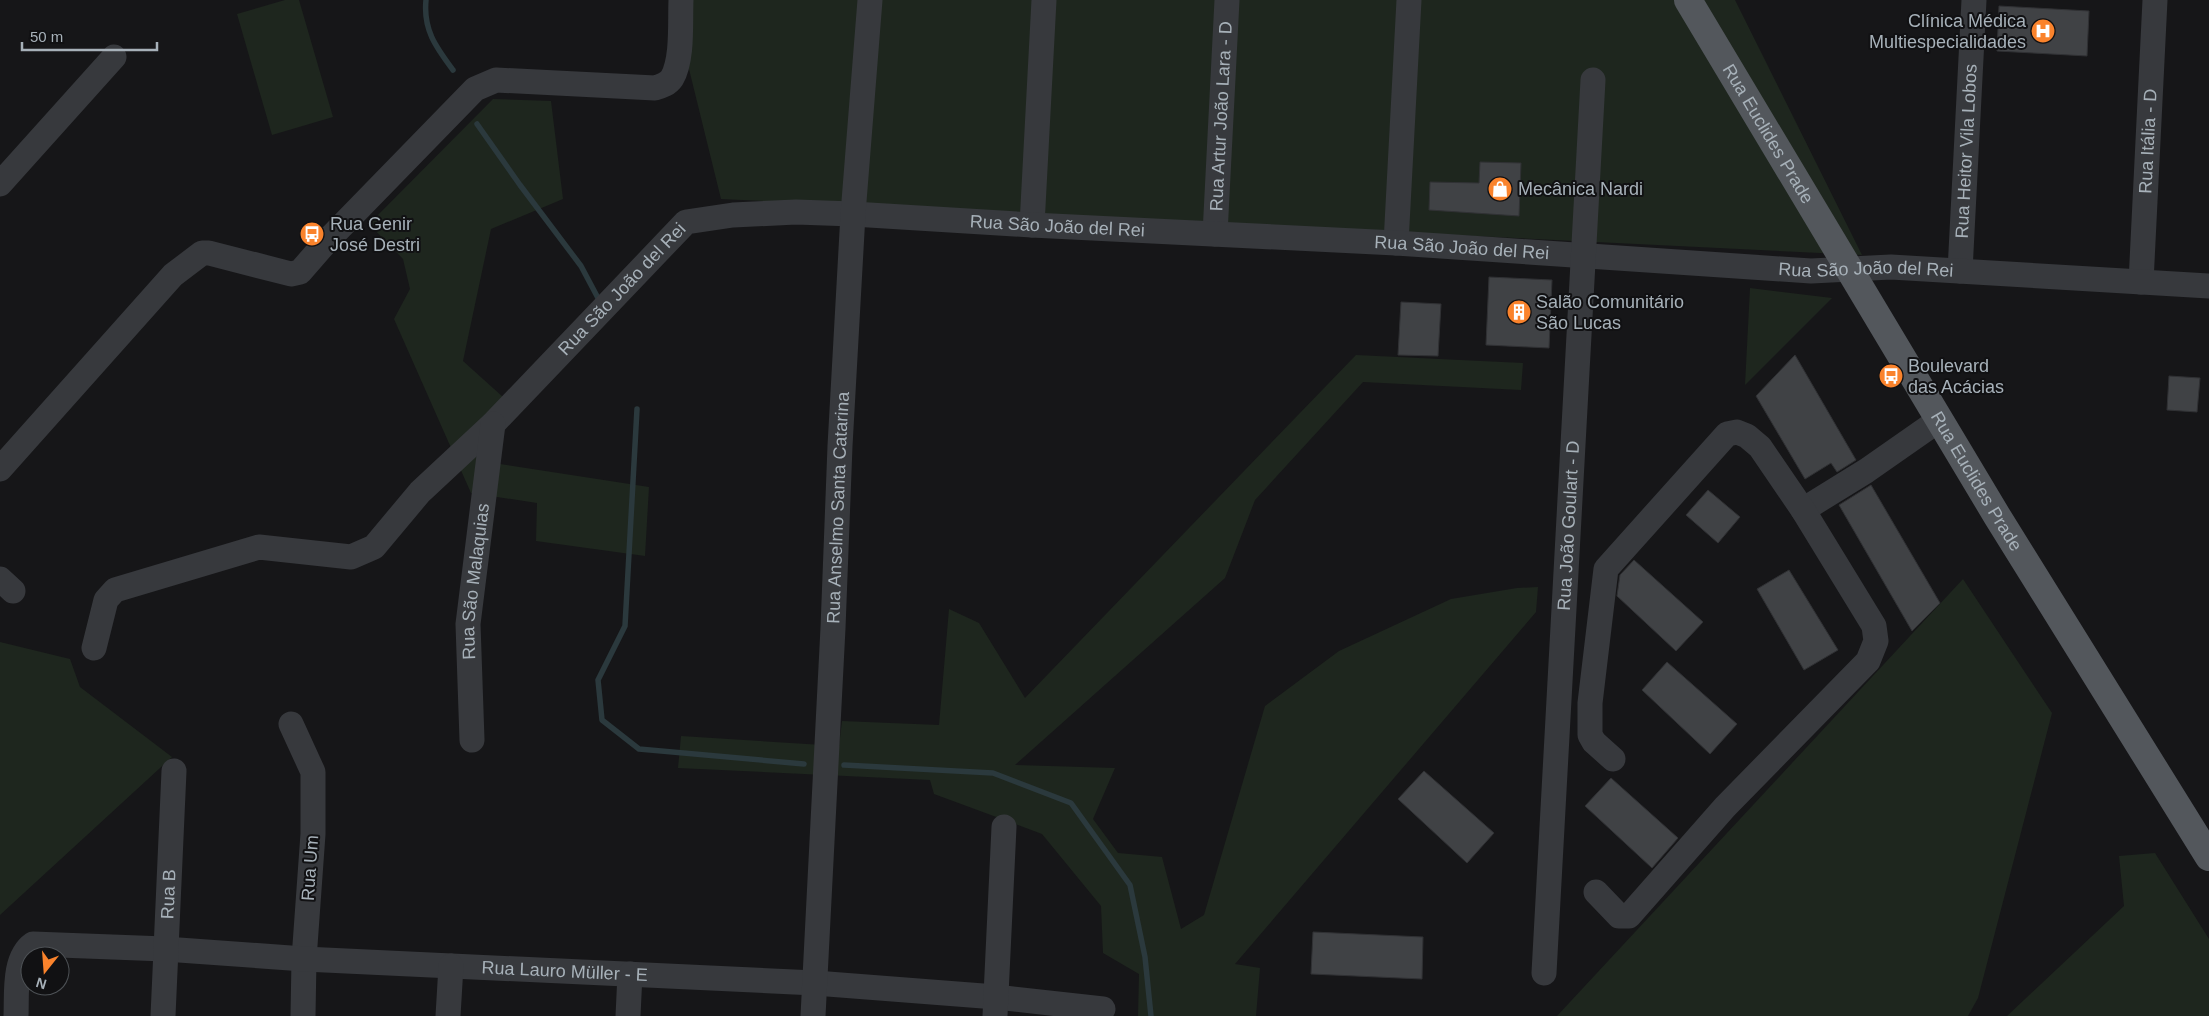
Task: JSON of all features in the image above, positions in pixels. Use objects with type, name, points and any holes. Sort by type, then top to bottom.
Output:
[{"type":"main road","name":"Rua Euclides Prade","points":[[1688,0],[1939,420],[2209,857]]},
{"type":"street","points":[[0,469],[173,275],[202,253],[209,253],[291,274],[300,272],[327,241],[468,96],[485,83],[496,80],[655,88],[665,85],[672,79],[678,62],[681,0]]},
{"type":"street","name":"Rua Anselmo Santa Catarina","points":[[813,1016],[853,214],[870,0]]},
{"type":"street","points":[[1032,225],[1044,0]]},
{"type":"street","name":"Rua Artur João Lara - D","points":[[1215,234],[1226,0]]},
{"type":"street","points":[[1396,242],[1408,0]]},
{"type":"street","name":"Rua Heitor Vila Lobos","points":[[1960,271],[1974,0]]},
{"type":"street","name":"Rua Itália - D","points":[[2141,282],[2155,0]]},
{"type":"street","points":[[0,184],[114,57]]},
{"type":"street","name":"Rua João Goulart - D","points":[[1544,973],[1593,80]]},
{"type":"street","name":"Rua São João del Rei","points":[[94,648],[106,600],[115,590],[259,547],[352,557],[374,547],[420,492],[493,424],[686,222],[733,215],[778,213],[853,214],[1032,225],[1396,242],[1811,271],[1891,267],[2209,286]]},
{"type":"street","points":[[1803,510],[1866,471],[1939,420]]},
{"type":"street","name":"Rua São Malaquias","points":[[472,740],[468,624],[493,424]]},
{"type":"street","points":[[1596,892],[1619,916],[1624,918],[1629,916],[1725,807],[1868,661],[1876,641],[1874,626],[1803,510],[1760,447],[1747,436],[1737,432],[1727,434],[1606,569],[1590,703],[1590,735],[1594,742],[1613,759]]},
{"type":"street","name":"Rua Um","points":[[291,724],[313,772],[313,834],[304,959],[303,1016]]},
{"type":"street","name":"Rua B","points":[[163,1016],[174,771]]},
{"type":"street","points":[[996,1007],[1004,828]]},
{"type":"street","name":"Rua Lauro Müller - E","points":[[16,1016],[21,960],[26,949],[33,944],[165,949],[304,959],[814,983],[996,1007],[1103,1009]]},
{"type":"street","points":[[448,1016],[451,966]]},
{"type":"street","points":[[628,1016],[630,974]]},
{"type":"shaded area","points":[[285,0],[299,0],[333,117],[272,135],[237,14]]},
{"type":"shaded area","points":[[672,0],[1735,0],[1862,255],[721,199]]},
{"type":"shaded area","points":[[493,99],[551,101],[563,199],[491,229],[463,361],[503,397],[500,464],[649,487],[645,556],[536,541],[537,503],[471,493],[394,319],[410,289],[403,259],[369,224]]},
{"type":"shaded area","points":[[1750,288],[1832,298],[1745,385]]},
{"type":"shaded area","points":[[1356,355],[1523,363],[1521,390],[1363,382],[1255,500],[1225,578],[1015,765],[1115,768],[1093,819],[1118,853],[1162,857],[1181,929],[1204,915],[1265,706],[1339,651],[1451,599],[1517,588],[1538,587],[1536,612],[1235,964],[1260,968],[1256,1016],[1138,1016],[1139,974],[1103,953],[1101,906],[1042,834],[934,794],[930,780],[678,768],[681,736],[839,746],[842,721],[939,725],[949,609],[979,623],[1025,698]]},
{"type":"shaded area","points":[[1963,579],[2052,713],[1978,998],[1968,1016],[1557,1016]]},
{"type":"shaded area","points":[[0,642],[70,659],[80,687],[172,757],[0,915]]},
{"type":"shaded area","points":[[2155,853],[2209,939],[2209,1016],[2007,1016],[2124,906],[2119,856]]},
{"type":"building","name":"Clínica Médica Multiespecialidades","points":[[1999,6],[2089,11],[2087,56],[1997,51]]},
{"type":"building","points":[[1480,162],[1521,163],[1519,216],[1429,210],[1430,182],[1479,183]]},
{"type":"building","name":"Salão Comunitário São Lucas","points":[[1489,277],[1552,280],[1549,348],[1486,345]]},
{"type":"building","points":[[1401,302],[1441,304],[1438,356],[1398,355]]},
{"type":"building","points":[[1795,355],[1856,460],[1837,472],[1831,463],[1805,479],[1756,396]]},
{"type":"building","points":[[2169,376],[2200,378],[2197,412],[2167,410]]},
{"type":"building","points":[[1871,485],[1940,603],[1912,631],[1839,505]]},
{"type":"building","points":[[1708,490],[1740,517],[1718,543],[1686,515]]},
{"type":"building","points":[[1634,560],[1703,622],[1676,651],[1617,596],[1620,575]]},
{"type":"building","points":[[1789,570],[1838,650],[1804,670],[1757,589]]},
{"type":"building","points":[[1667,662],[1737,724],[1710,754],[1642,690]]},
{"type":"building","points":[[1424,771],[1494,833],[1467,863],[1398,799]]},
{"type":"building","points":[[1611,778],[1678,838],[1652,868],[1585,806]]},
{"type":"building","points":[[1313,932],[1423,937],[1422,979],[1311,974]]},
{"type":"waterway","points":[[426,0],[427,20],[432,38],[453,70]]},
{"type":"waterway","points":[[477,124],[581,266],[598,298]]},
{"type":"waterway","points":[[637,409],[625,626],[598,680],[602,720],[639,749],[804,764]]},
{"type":"waterway","points":[[844,765],[993,773],[1071,803],[1130,885],[1145,957],[1151,1016]]},
{"type":"place","name":"Clínica Médica Multiespecialidades","points":[[2043,31]]},
{"type":"place","name":"Mecânica Nardi","points":[[1500,189]]},
{"type":"place","name":"Rua Genir José Destri","points":[[312,234]]},
{"type":"place","name":"Salão Comunitário São Lucas","points":[[1519,312]]},
{"type":"place","name":"Boulevard das Acácias","points":[[1891,376]]}]
